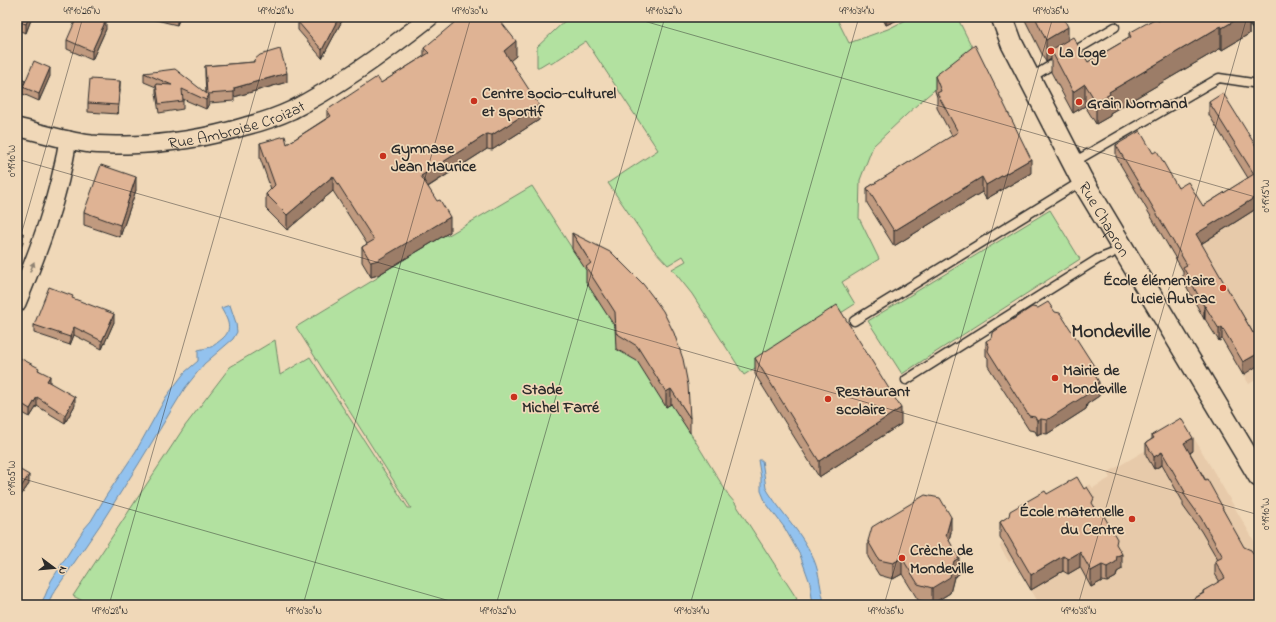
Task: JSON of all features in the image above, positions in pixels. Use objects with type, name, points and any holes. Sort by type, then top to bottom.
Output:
[{"type":"street","name":"Rue Ambroise Croizat","points":[[17,127],[68,140],[91,144],[114,145],[166,143],[204,138],[267,120],[291,110],[338,84],[372,61],[430,17]]},
{"type":"street","name":"Rue Chapron","points":[[1002,17],[1012,44],[1078,172],[1259,476]]},
{"type":"street","points":[[17,303],[33,265],[48,222],[59,184],[68,140]]},
{"type":"lane","points":[[1249,17],[1259,29]]},
{"type":"lane","points":[[1030,78],[1115,27]]},
{"type":"lane","points":[[854,321],[1219,78],[1259,84]]},
{"type":"lane","points":[[906,380],[1098,259],[1111,254]]},
{"type":"shaded area","name":"École élémentaire Lucie Aubrac","points":[[1259,184],[1259,378],[1249,384],[1223,340],[1204,319],[1183,280],[1187,277],[1166,242]]},
{"type":"shaded area","name":"École maternelle du Centre","points":[[1187,426],[1259,549],[1259,605],[1040,605],[1016,565],[1023,554],[1009,562],[1000,547],[1002,541],[1000,537],[1090,484],[1093,488],[1110,478],[1107,473]]},
{"type":"green space","points":[[569,17],[836,17],[849,43],[888,29],[912,17],[957,17],[976,55],[920,102],[873,146],[860,180],[859,218],[879,259],[842,282],[855,304],[744,375],[692,294],[672,269],[686,261],[683,256],[668,265],[654,250],[608,183],[658,150],[586,41],[551,64],[549,61],[537,67],[537,47]]},
{"type":"green space","points":[[532,186],[573,250],[689,415],[689,431],[729,496],[797,599],[787,605],[91,605],[73,596],[185,426],[230,367],[275,340],[280,375],[310,357],[408,508],[411,508],[296,327],[446,234],[447,236]]},
{"type":"green space","points":[[1050,210],[1080,259],[902,374],[868,321]]},
{"type":"water","points":[[230,305],[236,323],[237,332],[233,339],[204,364],[185,388],[100,525],[52,595],[48,605],[40,605],[51,581],[136,451],[166,397],[185,372],[198,361],[198,350],[211,347],[226,335],[229,328],[221,308]]},
{"type":"water","points":[[758,460],[762,460],[766,488],[799,533],[810,551],[818,571],[825,605],[813,605],[810,583],[800,555],[784,527],[766,503],[761,491],[761,478]]},
{"type":"building","points":[[17,17],[29,17],[26,24],[17,21]]},
{"type":"building","points":[[77,17],[97,17],[106,20],[92,51],[67,40]]},
{"type":"building","points":[[304,17],[339,17],[322,50],[298,22]]},
{"type":"building","points":[[461,17],[497,17],[516,41],[504,51],[539,105],[492,135],[487,134],[421,176],[437,201],[440,200],[450,217],[378,260],[371,262],[362,247],[374,240],[333,176],[287,215],[266,194],[275,185],[260,143],[285,136],[287,144],[331,116],[327,110],[377,77],[381,83],[429,53],[424,48]]},
{"type":"building","points":[[1035,17],[1063,17],[1068,27],[1046,40]]},
{"type":"building","points":[[1165,17],[1241,17],[1222,28],[1221,26],[1109,92],[1110,94],[1096,102],[1085,84],[1073,92],[1051,50],[1073,37],[1088,62],[1131,37],[1129,33],[1156,18],[1158,21]]},
{"type":"building","points":[[975,45],[1031,159],[986,185],[982,177],[894,231],[867,188],[958,132],[937,93],[941,91],[935,76]]},
{"type":"building","points":[[280,49],[287,73],[234,88],[234,92],[208,94],[209,95],[206,100],[182,89],[183,101],[159,104],[156,84],[172,85],[144,73],[175,69],[207,94],[205,66],[254,62],[254,60],[260,55]]},
{"type":"building","points":[[34,61],[50,68],[39,94],[23,87]]},
{"type":"building","points":[[17,77],[25,81],[17,96]]},
{"type":"building","points":[[90,79],[120,81],[118,105],[88,103]]},
{"type":"building","points":[[1223,93],[1259,151],[1259,195],[1196,234],[1253,333],[1259,329],[1259,353],[1243,362],[1222,327],[1219,329],[1204,306],[1183,267],[1187,265],[1116,145],[1140,131],[1153,153],[1157,151],[1178,188],[1188,182],[1203,206],[1254,174],[1209,102]]},
{"type":"building","points":[[17,160],[21,161],[17,175]]},
{"type":"building","points":[[101,165],[136,177],[120,225],[84,212]]},
{"type":"building","points":[[17,231],[23,233],[17,248]]},
{"type":"building","points":[[572,233],[612,253],[643,284],[663,311],[674,333],[683,359],[688,385],[690,418],[671,389],[666,392],[637,346],[616,333],[615,312],[586,267],[591,263]]},
{"type":"building","points":[[49,287],[73,296],[72,298],[114,314],[102,341],[74,327],[70,337],[34,325]]},
{"type":"building","name":"Mairie de Mondeville","points":[[1048,302],[1055,312],[1060,313],[1094,366],[1093,372],[1099,382],[1087,389],[1086,395],[1047,420],[1041,419],[1037,421],[1035,417],[1029,416],[988,351],[989,346],[986,341],[991,338],[992,333],[1032,307],[1038,308]]},
{"type":"building","name":"Restaurant scolaire","points":[[837,305],[901,408],[819,461],[755,358]]},
{"type":"building","points":[[18,357],[39,368],[38,370],[50,376],[47,381],[75,397],[65,415],[37,397],[30,409],[17,401]]},
{"type":"building","points":[[1181,418],[1193,438],[1184,443],[1205,480],[1207,479],[1244,547],[1251,550],[1258,561],[1256,572],[1259,577],[1259,593],[1256,595],[1259,605],[1185,604],[1225,578],[1215,561],[1223,557],[1201,518],[1183,493],[1185,492],[1162,452],[1154,457],[1146,443],[1154,438],[1152,435]]},
{"type":"building","points":[[17,468],[29,475],[19,490],[17,488]]},
{"type":"building","points":[[1077,477],[1084,489],[1087,487],[1094,498],[1092,503],[1099,514],[1104,516],[1117,539],[1116,544],[1122,554],[1117,556],[1116,562],[1107,567],[1102,565],[1091,571],[1080,552],[1068,559],[1063,556],[1031,575],[1000,522],[1009,516],[1010,511],[1045,491],[1047,494]]},
{"type":"building","name":"Crèche de Mondeville","points":[[925,495],[940,498],[951,517],[946,535],[959,558],[954,561],[950,577],[932,588],[918,584],[902,558],[893,563],[879,560],[868,541],[872,527]]},
{"type":"place","name":"La Loge","points":[[1051,51]]},
{"type":"place","name":"Centre socio-culturel et sportif","points":[[474,101]]},
{"type":"place","name":"Grain Normand","points":[[1079,102]]},
{"type":"place","name":"Gymnase Jean Maurice","points":[[383,156]]},
{"type":"place","name":"École élémentaire Lucie Aubrac","points":[[1223,288]]},
{"type":"place","name":"Mairie de Mondeville","points":[[1055,378]]},
{"type":"place","name":"Stade Michel Farré","points":[[514,397]]},
{"type":"place","name":"Restaurant scolaire","points":[[828,399]]},
{"type":"place","name":"École maternelle du Centre","points":[[1132,519]]},
{"type":"place","name":"Crèche de Mondeville","points":[[902,558]]},
{"type":"district","name":"Mondeville","points":[[1111,330]]}]
